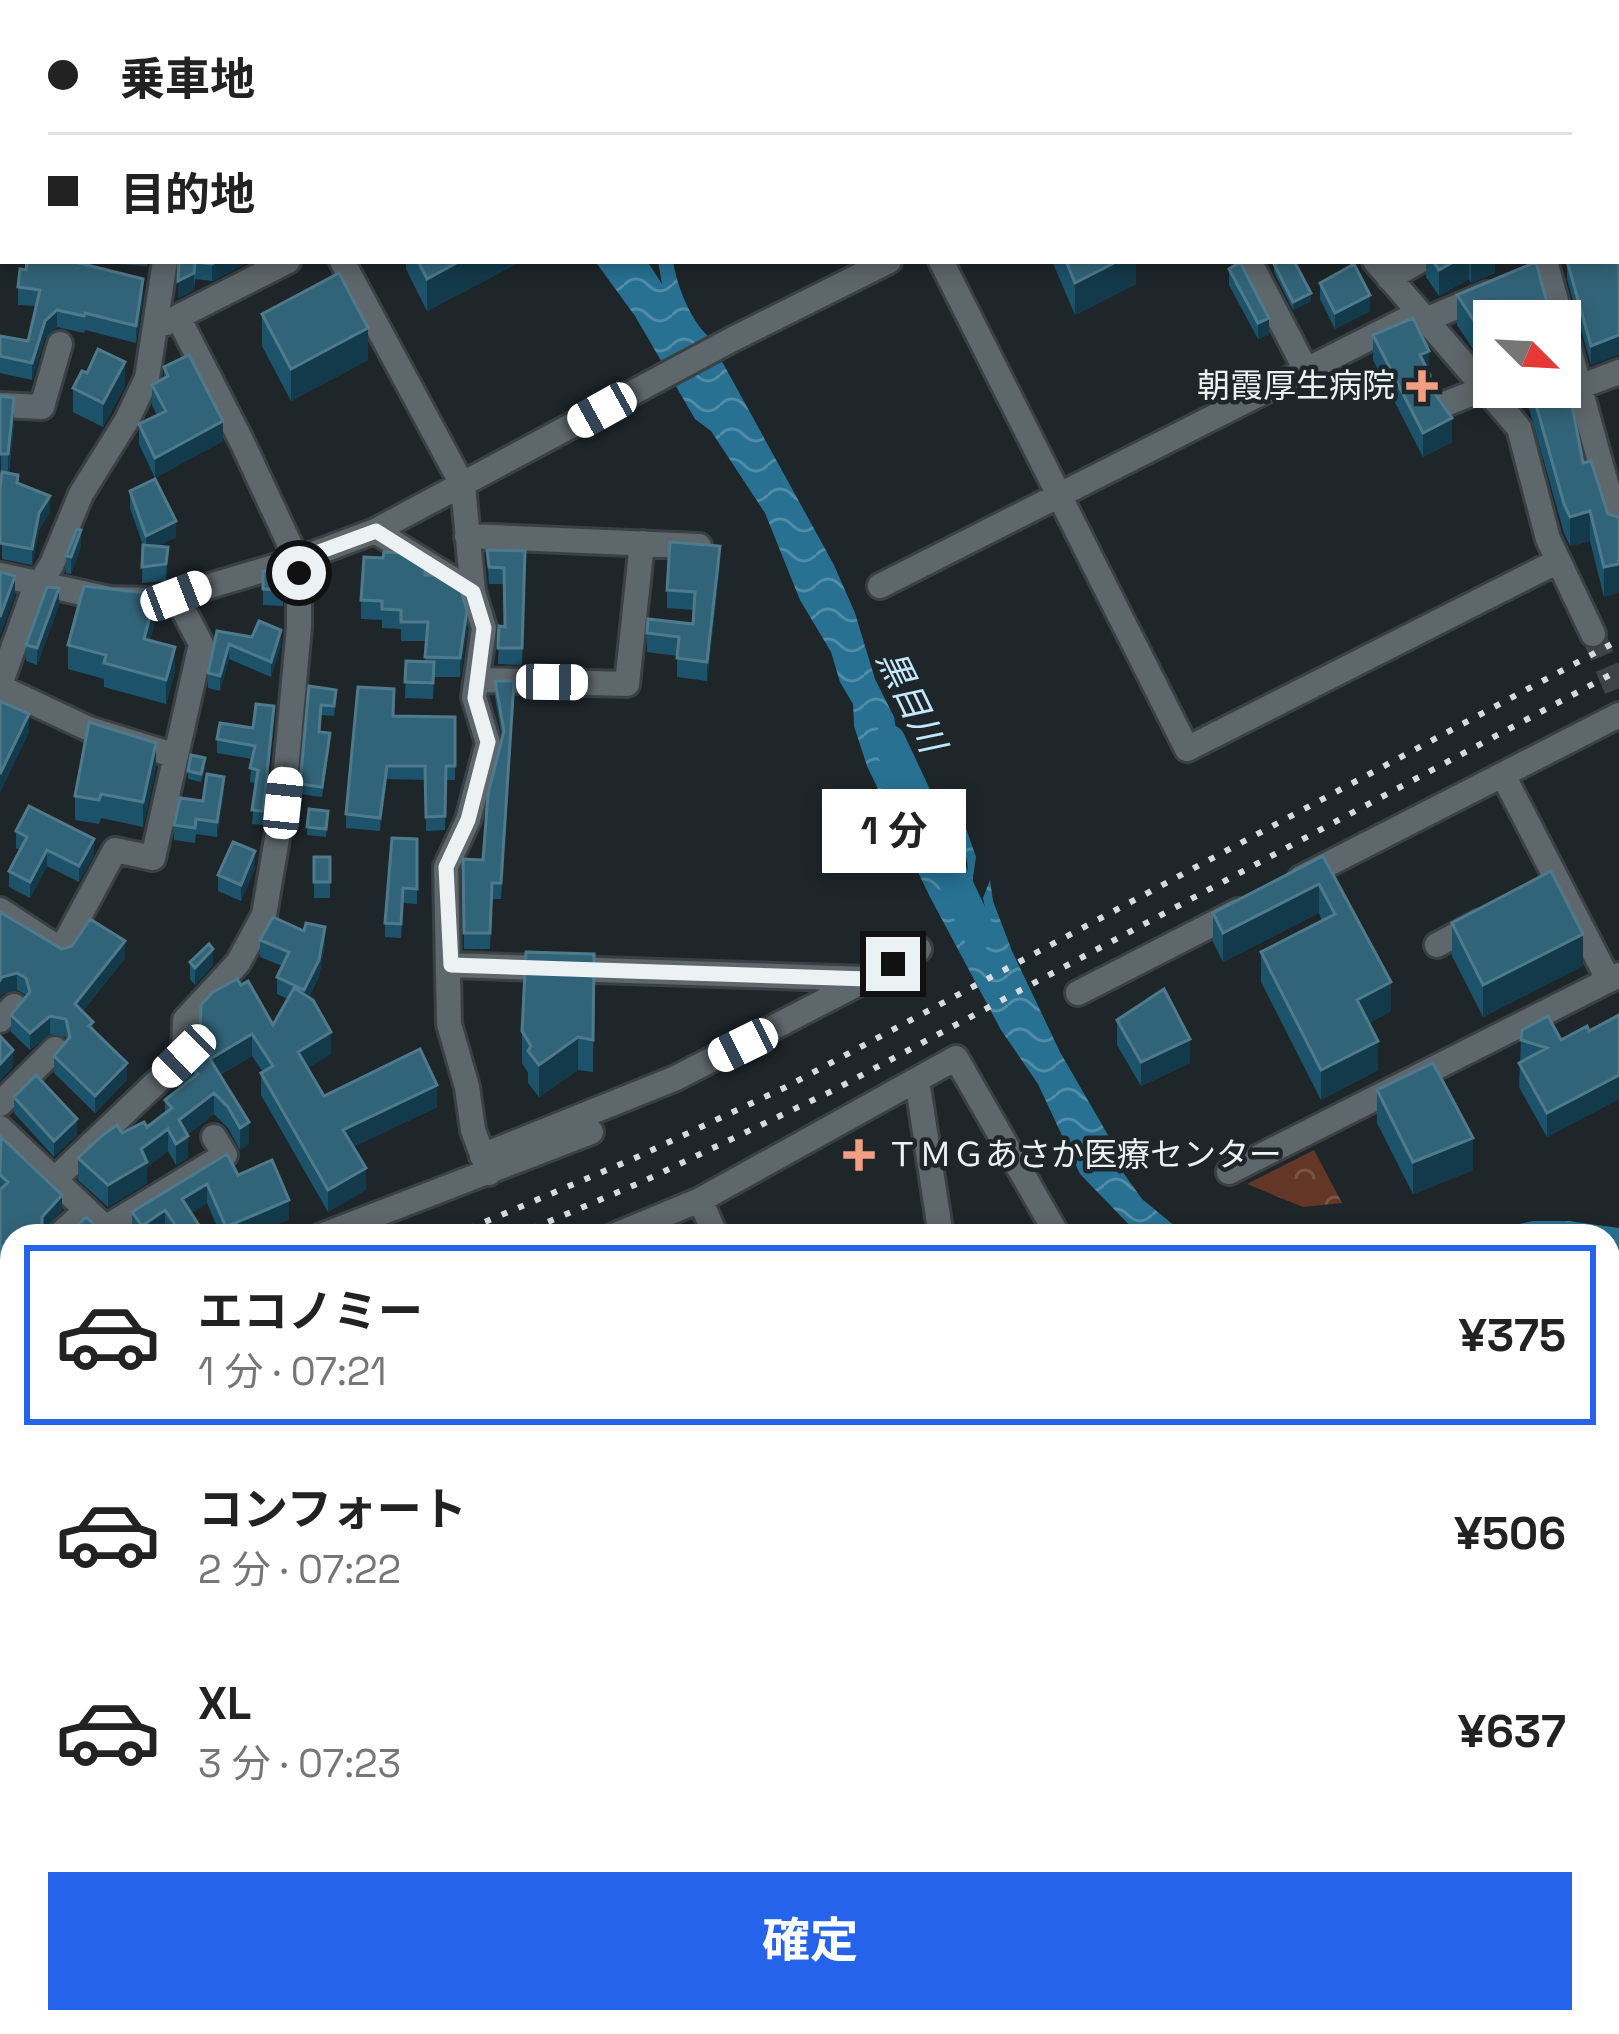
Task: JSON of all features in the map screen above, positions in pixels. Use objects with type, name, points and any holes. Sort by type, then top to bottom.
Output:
[{"type":"street","points":[[53,1181],[184,1056],[185,1020],[238,962],[264,915],[283,803],[299,627],[297,560],[169,322],[164,264]]},
{"type":"street","points":[[176,756],[89,729],[0,686],[81,494],[127,420],[169,322],[282,264]]},
{"type":"street","points":[[344,264],[463,486],[473,592],[484,628],[475,698],[488,742],[468,820],[446,867],[449,1024],[485,1164]]},
{"type":"street","points":[[0,575],[110,598],[176,596],[297,560],[376,531],[883,264]]},
{"type":"street","points":[[942,264],[1187,749],[1556,562]]},
{"type":"street","points":[[1251,264],[1306,370]]},
{"type":"street","points":[[1382,269],[1473,375]]},
{"type":"street","points":[[880,586],[1420,317],[1540,271],[1550,300]]},
{"type":"street","points":[[0,404],[41,407],[60,344]]},
{"type":"street","points":[[1581,386],[1619,372]]},
{"type":"street","points":[[1445,404],[1473,393]]},
{"type":"street","points":[[1581,394],[1619,531]]},
{"type":"street","points":[[1502,408],[1519,428],[1556,562],[1593,634]]},
{"type":"street","points":[[376,531],[473,592]]},
{"type":"street","points":[[467,536],[707,547]]},
{"type":"street","points":[[476,680],[627,684],[641,543]]},
{"type":"street","points":[[0,910],[61,950],[115,850],[153,858],[201,644],[176,596]]},
{"type":"street","points":[[1078,993],[1619,715]]},
{"type":"street","points":[[1229,1172],[1613,977],[1546,887],[1502,775]]},
{"type":"street","points":[[1436,945],[1496,914]]},
{"type":"street","points":[[348,1224],[676,1078],[919,950]]},
{"type":"street","points":[[451,965],[867,979]]},
{"type":"street","points":[[0,1104],[55,1049]]},
{"type":"street","points":[[641,1224],[700,1199],[956,1058],[1051,1224]]},
{"type":"street","points":[[917,1080],[939,1224]]},
{"type":"street","points":[[0,1128],[101,1224]]},
{"type":"street","points":[[485,1164],[591,1132]]},
{"type":"street","points":[[104,1224],[225,1155],[214,1138]]},
{"type":"street","points":[[700,1199],[711,1224]]},
{"type":"green space","points":[[1314,1150],[1342,1203],[1303,1207],[1247,1184]]},
{"type":"water","points":[[597,264],[649,264],[662,284],[659,264],[674,264],[690,311],[834,565],[912,768],[901,787],[929,845],[960,894],[959,873],[968,871],[967,859],[938,793],[960,811],[976,857],[971,890],[981,925],[990,931],[983,898],[990,880],[1012,951],[1060,1052],[1108,1135],[1112,1157],[1142,1199],[1172,1224],[1128,1224],[1080,1174],[1038,1084],[1001,1030],[930,897],[867,766],[854,726],[853,704],[831,652],[800,600],[765,513],[711,431],[695,419],[635,316]]},
{"type":"water","points":[[1568,1221],[1590,1224],[1519,1224]]},
{"type":"building","points":[[27,264],[83,264],[143,279],[136,326],[57,310],[45,321],[32,363],[0,356],[0,336],[28,341],[40,290],[18,287],[20,269],[26,270]]},
{"type":"building","points":[[179,264],[195,264],[194,273],[178,281]]},
{"type":"building","points":[[420,264],[454,264],[427,279]]},
{"type":"building","points":[[1067,264],[1112,264],[1075,283]]},
{"type":"building","points":[[1241,264],[1269,318],[1258,323],[1229,269]]},
{"type":"building","points":[[1274,264],[1296,264],[1311,293],[1293,302]]},
{"type":"building","points":[[1354,264],[1370,295],[1335,313],[1320,283]]},
{"type":"building","points":[[1537,264],[1546,300],[1473,300],[1473,319],[1457,295]]},
{"type":"building","points":[[1568,264],[1619,264],[1619,335],[1591,346]]},
{"type":"building","points":[[339,273],[368,328],[291,369],[262,314]]},
{"type":"building","points":[[1413,318],[1429,351],[1420,355],[1430,375],[1429,385],[1452,418],[1423,433],[1373,335]]},
{"type":"building","points":[[98,349],[125,362],[103,403],[73,388],[82,371],[87,373]]},
{"type":"building","points":[[189,355],[223,421],[155,458],[139,424],[166,411],[152,385],[168,376],[164,367]]},
{"type":"building","points":[[0,396],[14,398],[8,454],[0,454]]},
{"type":"building","points":[[1537,408],[1573,408],[1583,463],[1591,461],[1608,514],[1619,517],[1619,564],[1604,567],[1590,511],[1570,517]]},
{"type":"building","points":[[2,472],[18,475],[17,483],[50,496],[39,513],[32,549],[0,543]]},
{"type":"building","points":[[155,479],[176,521],[146,536],[130,491]]},
{"type":"building","points":[[77,529],[81,530],[71,557],[66,556]]},
{"type":"building","points":[[670,542],[720,546],[707,662],[677,658],[679,637],[647,633],[648,619],[693,624],[695,592],[667,590]]},
{"type":"building","points":[[143,545],[168,547],[166,564],[142,567]]},
{"type":"building","points":[[403,549],[425,562],[425,575],[445,575],[459,584],[467,610],[460,658],[425,657],[428,622],[401,622],[401,610],[382,609],[382,601],[361,600],[364,557],[383,558],[384,552],[402,553]]},
{"type":"building","points":[[487,550],[525,551],[522,648],[498,648],[499,626],[505,627],[504,568],[489,567]]},
{"type":"building","points":[[263,571],[283,571],[283,590],[263,589]]},
{"type":"building","points":[[0,572],[15,576],[0,617]]},
{"type":"building","points":[[84,586],[156,594],[144,639],[175,647],[166,680],[104,663],[106,655],[68,645]]},
{"type":"building","points":[[47,587],[59,588],[37,648],[26,645]]},
{"type":"building","points":[[259,621],[281,630],[271,662],[229,644],[220,676],[208,673],[217,631],[252,637]]},
{"type":"building","points":[[406,661],[434,662],[433,683],[405,682]]},
{"type":"building","points":[[495,681],[514,681],[501,883],[492,883],[490,933],[464,933],[463,859],[483,860],[488,794],[504,731]]},
{"type":"building","points":[[309,686],[336,690],[334,706],[321,705],[319,732],[330,733],[322,787],[300,784]]},
{"type":"building","points":[[358,687],[394,689],[393,716],[455,717],[455,766],[446,766],[445,816],[426,817],[425,766],[387,766],[380,818],[346,814]]},
{"type":"building","points":[[0,701],[29,714],[0,774]]},
{"type":"building","points":[[256,704],[274,706],[263,811],[252,810],[258,770],[250,768],[255,746],[217,739],[220,723],[253,728]]},
{"type":"building","points":[[89,722],[156,743],[143,802],[101,794],[99,800],[75,796]]},
{"type":"building","points":[[191,755],[205,758],[201,774],[188,771]]},
{"type":"building","points":[[207,774],[224,777],[217,822],[196,819],[195,828],[174,825],[180,798],[203,801]]},
{"type":"building","points":[[29,806],[94,839],[79,866],[47,850],[30,882],[9,871],[27,837],[16,831]]},
{"type":"building","points":[[309,809],[328,811],[326,829],[307,827]]},
{"type":"building","points":[[392,838],[417,839],[417,889],[403,888],[401,924],[385,923]]},
{"type":"building","points":[[233,842],[255,851],[241,885],[218,875]]},
{"type":"building","points":[[1323,856],[1391,982],[1357,1000],[1378,1041],[1321,1070],[1261,952],[1335,914],[1319,884],[1223,933],[1213,913]]},
{"type":"building","points":[[314,857],[330,857],[330,882],[314,882]]},
{"type":"building","points":[[1551,871],[1583,934],[1483,985],[1452,923]]},
{"type":"building","points":[[0,912],[62,949],[72,946],[90,919],[125,941],[75,1004],[93,1022],[89,1026],[127,1063],[95,1096],[54,1056],[70,1037],[66,1019],[50,1016],[30,1033],[11,1015],[30,992],[26,978],[17,973],[0,980]]},
{"type":"building","points":[[273,917],[304,931],[306,923],[325,927],[319,960],[304,990],[277,977],[289,952],[260,940]]},
{"type":"building","points":[[209,944],[213,949],[195,968],[190,962]]},
{"type":"building","points":[[526,952],[594,954],[593,1040],[578,1037],[539,1065],[522,1031]]},
{"type":"building","points":[[237,979],[241,985],[248,981],[273,1025],[294,988],[313,1000],[331,1032],[298,1052],[324,1096],[420,1049],[437,1085],[343,1130],[366,1168],[328,1190],[261,1073],[273,1066],[252,1034],[210,1059],[249,1122],[240,1128],[214,1093],[179,1120],[188,1136],[176,1144],[168,1129],[141,1149],[147,1162],[108,1185],[78,1158],[117,1125],[122,1133],[144,1122],[147,1127],[172,1108],[165,1100],[198,1074],[182,1059],[200,1036],[201,1005]]},
{"type":"building","points":[[1164,989],[1190,1039],[1141,1062],[1117,1020]]},
{"type":"building","points":[[1619,1015],[1619,1075],[1547,1113],[1519,1063],[1547,1048],[1521,1040],[1522,1030],[1548,1016],[1561,1040]]},
{"type":"building","points":[[0,1036],[13,1050],[0,1064]]},
{"type":"building","points":[[1433,1063],[1473,1138],[1413,1162],[1377,1090]]},
{"type":"building","points":[[36,1075],[77,1119],[54,1141],[14,1097]]},
{"type":"building","points":[[1,1137],[62,1195],[42,1217],[42,1224],[0,1224],[0,1190],[8,1182],[0,1175]]},
{"type":"building","points":[[227,1154],[238,1175],[272,1160],[289,1200],[225,1224],[207,1184],[182,1199],[198,1224],[175,1224],[165,1210],[141,1224],[132,1212]]},
{"type":"waterway","name":"黒目川","points":[[889,741],[979,933]]},
{"type":"tunnel","points":[[1593,634],[1618,694]]},
{"type":"railway","points":[[480,1224],[786,1087],[1619,640]]},
{"type":"railway","points":[[543,1224],[834,1090],[1619,670]]},
{"type":"place","name":"朝霞厚生病院","points":[[1422,386]]},
{"type":"place","name":"ＴＭＧあさか医療センター","points":[[859,1155]]},
{"type":"route","points":[[299,573],[297,560],[376,531],[473,592],[484,628],[475,698],[488,742],[468,820],[446,867],[451,965],[867,979],[893,964]]}]
